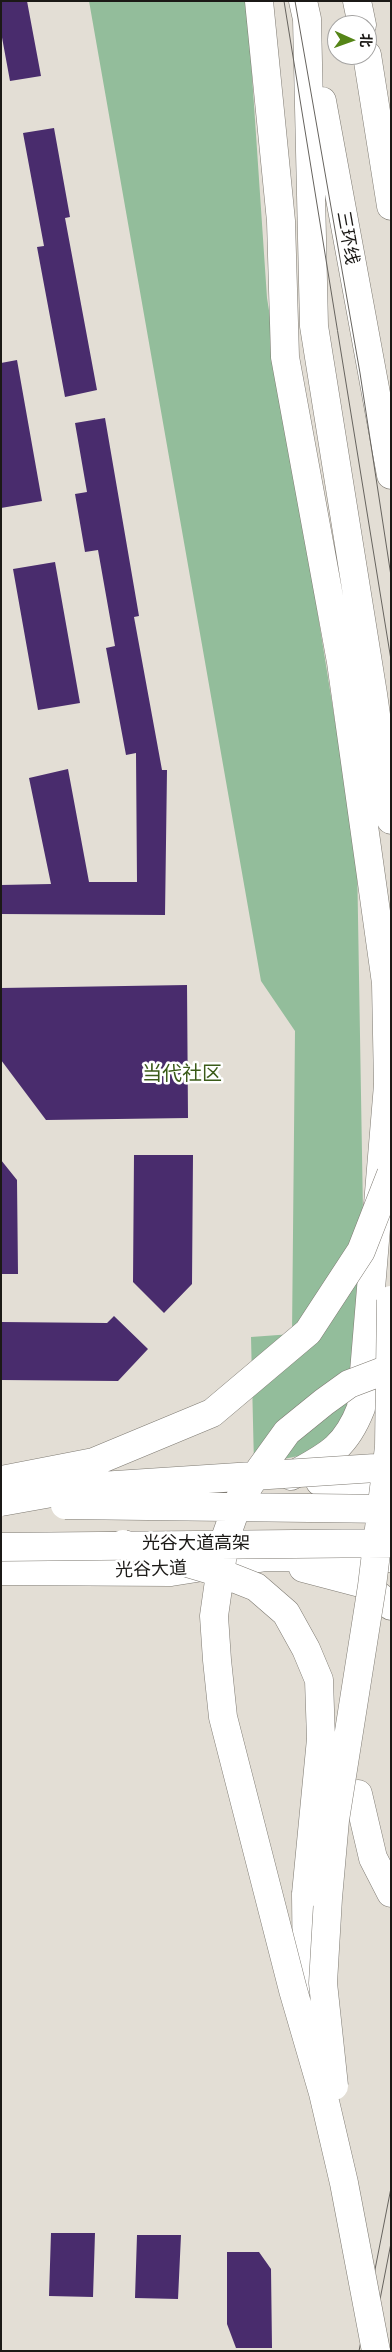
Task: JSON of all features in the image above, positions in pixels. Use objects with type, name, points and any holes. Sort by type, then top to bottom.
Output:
[{"type":"main road","points":[[260,1],[281,221],[285,357],[341,662],[362,807],[386,983],[389,1092],[361,1408],[353,1428],[332,1454],[282,1481]]},
{"type":"main road","points":[[359,1],[361,15]]},
{"type":"main road","points":[[305,7],[314,326],[370,673],[391,820]]},
{"type":"main road","name":"三环线","points":[[305,7],[391,475]]},
{"type":"main road","points":[[369,65],[391,206]]},
{"type":"main road","points":[[370,65],[391,163]]},
{"type":"main road","points":[[281,221],[299,313],[322,373]]},
{"type":"main road","points":[[362,807],[368,732],[370,673]]},
{"type":"main road","points":[[1,1480],[94,1462],[212,1413],[308,1332],[361,1251],[391,1174]]},
{"type":"main road","points":[[344,2183],[323,1983],[335,1820],[372,1586],[388,1447],[391,1300]]},
{"type":"main road","points":[[376,2351],[344,2183],[323,2093],[293,1990],[223,1717],[214,1616],[225,1539],[239,1500],[260,1468],[287,1432],[324,1402],[349,1384],[391,1368]]},
{"type":"main road","points":[[1,1503],[85,1488],[391,1467]]},
{"type":"main road","points":[[1,1476],[202,1484],[282,1481],[391,1484]]},
{"type":"main road","name":"光谷大道高架","points":[[1,1503],[391,1509]]},
{"type":"main road","name":"光谷大道高架","points":[[1,1547],[123,1544],[391,1543]]},
{"type":"main road","points":[[123,1544],[218,1572],[256,1587],[286,1613],[306,1649],[319,1680],[321,1739],[306,1894],[307,1987],[323,2093]]},
{"type":"main road","points":[[266,1556],[364,1584],[391,1606]]},
{"type":"main road","name":"光谷大道","points":[[1,1571],[171,1572],[266,1556],[391,1558]]},
{"type":"main road","points":[[363,1641],[358,1794],[373,1858],[391,1893]]},
{"type":"green space","points":[[89,1],[247,1],[267,298],[357,858],[363,1213],[353,1403],[323,1451],[254,1465],[251,1337],[292,1334],[295,1031],[261,981]]},
{"type":"building","points":[[1,1],[27,1],[41,76],[10,81],[1,32]]},
{"type":"building","points":[[54,128],[70,217],[65,218],[97,390],[65,397],[37,247],[44,246],[23,133]]},
{"type":"building","points":[[17,360],[42,501],[1,508],[1,363]]},
{"type":"building","points":[[105,418],[139,616],[134,617],[162,770],[167,770],[165,915],[1,914],[1,885],[51,884],[29,778],[68,769],[89,882],[137,882],[136,753],[126,755],[106,648],[115,646],[98,550],[85,552],[75,494],[87,492],[75,423]]},
{"type":"building","points":[[55,562],[80,703],[38,710],[13,569]]},
{"type":"building","points":[[187,985],[188,1118],[46,1120],[1,1060],[1,988]]},
{"type":"building","points":[[134,1155],[193,1155],[192,1284],[164,1313],[133,1282]]},
{"type":"building","points":[[1,1160],[17,1180],[18,1274],[1,1274]]},
{"type":"building","points":[[114,1316],[148,1349],[118,1381],[1,1380],[1,1322],[107,1323]]},
{"type":"building","points":[[51,2233],[95,2233],[93,2297],[49,2296]]},
{"type":"building","points":[[137,2235],[181,2235],[178,2299],[135,2298]]},
{"type":"building","points":[[227,2252],[259,2252],[271,2269],[272,2348],[236,2348],[227,2324]]},
{"type":"tram line","points":[[284,1],[391,660]]},
{"type":"tram line","points":[[295,1],[360,373],[391,576]]},
{"type":"tram line","points":[[359,2351],[391,2188]]},
{"type":"tram line","points":[[370,2351],[391,2243]]},
{"type":"district","name":"当代社区","points":[[182,1074]]}]
